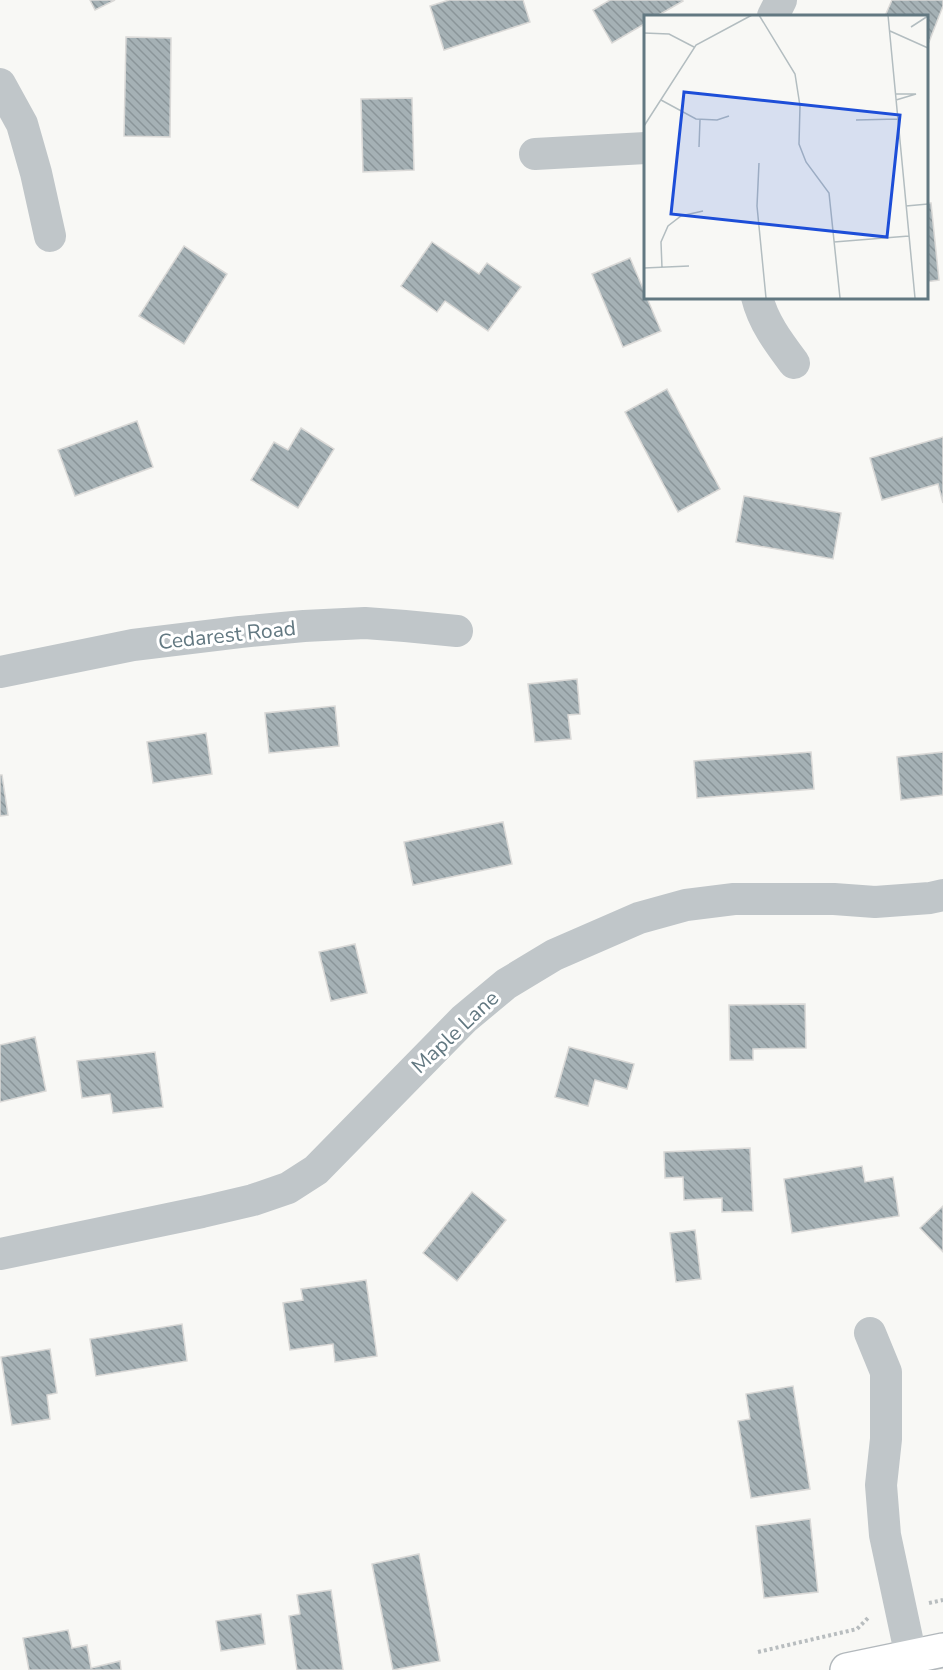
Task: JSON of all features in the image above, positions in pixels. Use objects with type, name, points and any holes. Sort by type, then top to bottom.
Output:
[{"type":"main road","points":[[846,1670],[943,1650]]},
{"type":"street","points":[[774,15],[781,0]]},
{"type":"street","points":[[0,84],[22,124],[50,236]]},
{"type":"street","points":[[535,154],[644,148]]},
{"type":"street","points":[[757,298],[759,307],[772,333],[794,363]]},
{"type":"street","name":"Cedarest Road","points":[[0,672],[133,645],[304,626],[365,623],[457,631]]},
{"type":"street","name":"Maple Lane","points":[[0,1254],[202,1212],[253,1200],[288,1188],[316,1170],[464,1019],[506,984],[554,955],[639,918],[686,905],[734,899],[834,899],[875,902],[943,895]]},
{"type":"street","points":[[870,1333],[886,1372],[886,1439],[881,1485],[883,1515],[885,1535],[911,1657]]},
{"type":"path","points":[[929,1603],[943,1600]]},
{"type":"path","points":[[758,1652],[857,1629],[868,1618]]},
{"type":"building","points":[[90,0],[115,0],[95,10]]},
{"type":"building","points":[[449,0],[523,0],[530,22],[444,50],[430,6]]},
{"type":"building","points":[[610,0],[683,1],[659,15],[644,15],[644,24],[612,43],[593,10]]},
{"type":"building","points":[[892,0],[943,0],[943,6],[929,42],[928,15],[885,15]]},
{"type":"building","points":[[126,37],[171,38],[170,137],[124,136]]},
{"type":"building","points":[[412,98],[414,170],[363,172],[361,99]]},
{"type":"building","points":[[928,203],[931,203],[939,280],[928,282]]},
{"type":"building","points":[[432,242],[479,274],[487,263],[521,287],[488,331],[445,301],[437,312],[401,286]]},
{"type":"building","points":[[184,246],[227,274],[184,344],[139,316]]},
{"type":"building","points":[[630,258],[644,291],[644,298],[647,298],[661,331],[623,347],[592,274]]},
{"type":"building","points":[[667,389],[720,489],[678,512],[625,412]]},
{"type":"building","points":[[137,421],[153,467],[75,496],[58,450]]},
{"type":"building","points":[[301,428],[334,449],[298,508],[251,480],[274,442],[288,450]]},
{"type":"building","points":[[943,437],[943,503],[938,484],[882,500],[870,458]]},
{"type":"building","points":[[744,496],[841,513],[833,559],[736,542]]},
{"type":"building","points":[[577,679],[580,714],[568,715],[571,739],[535,742],[528,684]]},
{"type":"building","points":[[335,706],[339,746],[269,753],[265,713]]},
{"type":"building","points":[[206,733],[212,774],[153,783],[147,742]]},
{"type":"building","points":[[811,752],[814,789],[697,798],[694,761]]},
{"type":"building","points":[[943,752],[943,795],[901,800],[897,757]]},
{"type":"building","points":[[0,775],[2,775],[8,815],[0,816]]},
{"type":"building","points":[[503,822],[512,864],[413,885],[404,842]]},
{"type":"building","points":[[355,944],[367,993],[331,1001],[319,952]]},
{"type":"building","points":[[805,1004],[806,1048],[753,1049],[753,1060],[730,1060],[729,1005]]},
{"type":"building","points":[[35,1037],[46,1091],[0,1102],[0,1045]]},
{"type":"building","points":[[569,1047],[634,1064],[627,1089],[595,1080],[588,1106],[555,1097]]},
{"type":"building","points":[[155,1052],[163,1107],[113,1113],[110,1094],[82,1098],[77,1061]]},
{"type":"building","points":[[750,1148],[753,1211],[722,1212],[722,1198],[684,1200],[683,1177],[665,1178],[664,1152]]},
{"type":"building","points":[[862,1166],[865,1182],[893,1177],[899,1216],[792,1233],[784,1179]]},
{"type":"building","points":[[472,1192],[506,1220],[457,1281],[423,1253]]},
{"type":"building","points":[[943,1206],[943,1252],[920,1228]]},
{"type":"building","points":[[695,1230],[701,1279],[676,1282],[670,1233]]},
{"type":"building","points":[[366,1280],[377,1356],[335,1362],[333,1344],[290,1350],[283,1303],[303,1300],[301,1289]]},
{"type":"building","points":[[182,1324],[187,1361],[96,1376],[90,1339]]},
{"type":"building","points":[[50,1349],[57,1393],[47,1395],[50,1419],[12,1425],[1,1357]]},
{"type":"building","points":[[793,1386],[810,1489],[751,1498],[738,1421],[750,1419],[746,1394]]},
{"type":"building","points":[[810,1519],[818,1592],[764,1598],[756,1526]]},
{"type":"building","points":[[419,1554],[440,1661],[393,1670],[372,1564]]},
{"type":"building","points":[[331,1590],[343,1670],[297,1670],[289,1616],[300,1614],[297,1595]]},
{"type":"building","points":[[261,1614],[265,1644],[221,1651],[216,1621]]},
{"type":"building","points":[[68,1630],[72,1648],[87,1645],[91,1668],[120,1661],[121,1670],[29,1670],[23,1638]]}]
